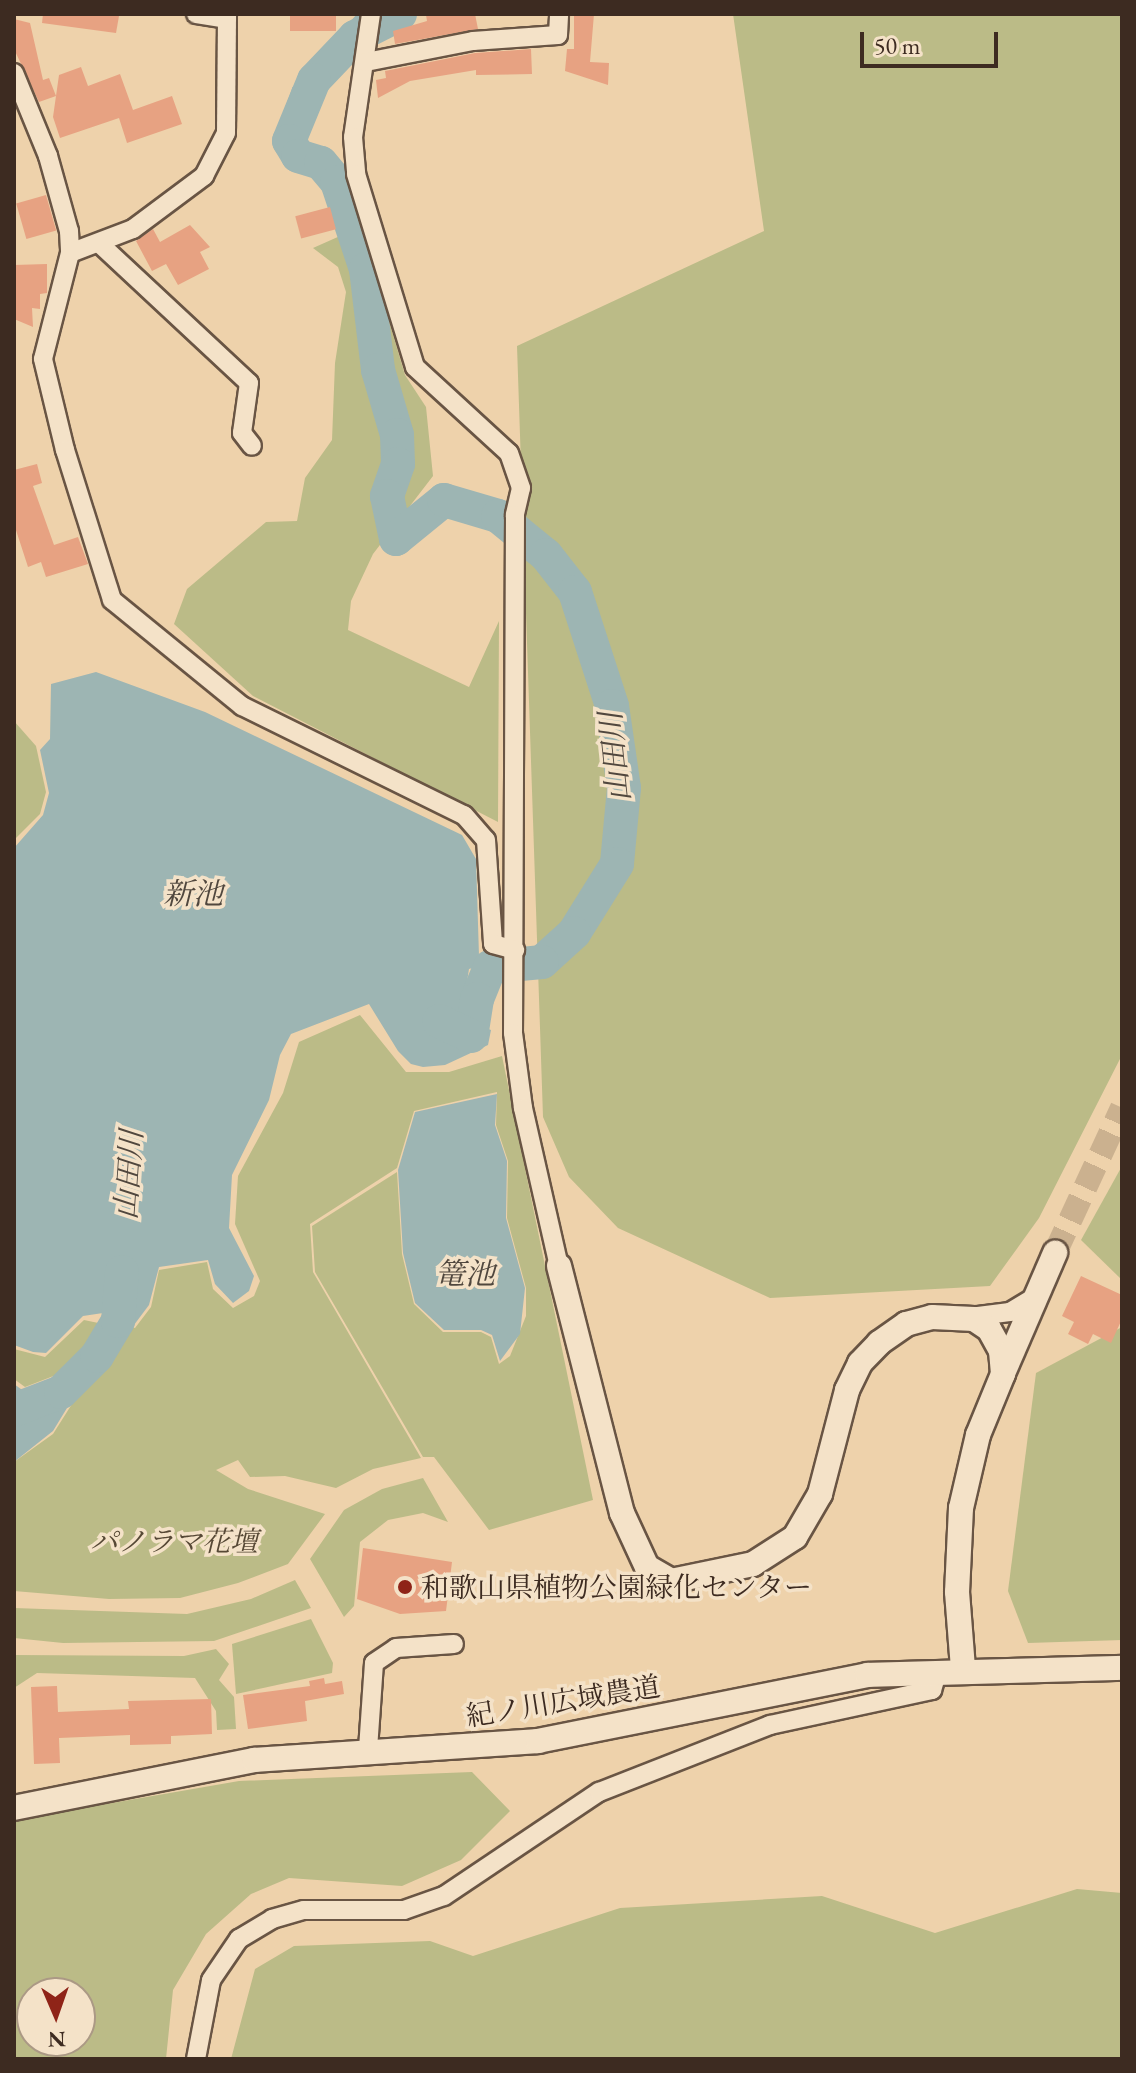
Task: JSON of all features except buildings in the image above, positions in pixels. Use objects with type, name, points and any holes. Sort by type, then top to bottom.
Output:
[{"type":"street","points":[[70,253],[101,245],[133,229],[204,176],[226,133],[227,16],[196,14]]},
{"type":"street","points":[[371,14],[353,137],[356,174],[415,367],[509,453],[521,488],[515,515],[516,1065],[559,1266],[622,1513],[647,1567],[671,1581],[753,1564],[795,1537],[820,1494],[847,1390],[860,1363],[906,1324],[1010,1312],[1023,1308],[1038,1292]]},
{"type":"street","points":[[366,62],[473,41],[558,35],[559,14]]},
{"type":"street","points":[[14,73],[56,182],[70,253],[43,359],[65,450],[112,600],[242,706],[464,815],[479,828],[488,851],[493,944],[515,950]]},
{"type":"street","points":[[101,245],[249,383],[242,433],[252,446]]},
{"type":"street","points":[[196,2059],[211,1980],[239,1939],[272,1919],[304,1910],[404,1910],[444,1896],[599,1792],[770,1725],[932,1690],[950,1669],[961,1508],[978,1435],[1055,1253]]},
{"type":"street","points":[[959,1317],[989,1329],[1001,1351],[1003,1374]]},
{"type":"street","points":[[368,1749],[374,1663],[396,1648],[454,1644]]},
{"type":"street","name":"紀ノ川広域農道","points":[[14,1808],[254,1760],[368,1749],[538,1741],[842,1680],[950,1669],[1122,1668]]},
{"type":"green space","points":[[733,14],[1122,14],[1122,1055],[1039,1218],[990,1286],[770,1298],[618,1228],[569,1177],[543,1117],[517,346],[764,231]]},
{"type":"green space","points":[[357,214],[405,375],[426,407],[433,476],[373,554],[351,601],[348,630],[469,687],[499,621],[498,822],[253,696],[174,624],[187,589],[266,522],[297,521],[305,478],[332,440],[335,363],[346,292],[338,267],[313,248],[340,236],[341,217]]},
{"type":"green space","points":[[14,721],[36,746],[46,792],[40,814],[14,840]]},
{"type":"green space","name":"パノラマ花壇","points":[[360,1015],[406,1072],[449,1072],[502,1056],[593,1500],[489,1530],[434,1457],[423,1457],[315,1272],[312,1226],[397,1172],[402,1254],[414,1304],[443,1332],[481,1332],[491,1337],[499,1364],[510,1356],[526,1316],[526,1288],[507,1218],[508,1161],[496,1125],[497,1092],[414,1111],[397,1168],[310,1224],[313,1272],[421,1458],[373,1469],[336,1488],[285,1476],[250,1477],[238,1460],[216,1470],[248,1489],[325,1514],[288,1564],[238,1583],[180,1598],[109,1599],[14,1591],[14,1462],[53,1434],[122,1325],[135,1328],[151,1307],[159,1270],[207,1262],[213,1289],[233,1308],[254,1296],[260,1281],[235,1224],[238,1176],[283,1093],[299,1042]]},
{"type":"green space","points":[[1122,1166],[1122,1280],[1081,1240]]},
{"type":"green space","points":[[84,1320],[108,1325],[95,1348],[56,1375],[25,1387],[14,1379],[14,1349],[45,1357]]},
{"type":"green space","points":[[1122,1327],[1122,1640],[1028,1643],[1008,1591],[1036,1373]]},
{"type":"green space","points":[[423,1478],[448,1522],[423,1513],[388,1520],[360,1542],[354,1606],[344,1617],[310,1559],[344,1510],[382,1489]]},
{"type":"green space","points":[[295,1580],[311,1608],[214,1641],[63,1643],[14,1638],[14,1608],[187,1614],[251,1599]]},
{"type":"green space","points":[[311,1619],[333,1663],[332,1673],[236,1694],[232,1644]]},
{"type":"green space","points":[[216,1649],[229,1664],[219,1680],[234,1697],[236,1729],[217,1730],[216,1711],[195,1678],[37,1673],[14,1688],[14,1655],[184,1656]]},
{"type":"green space","points":[[472,1772],[510,1811],[461,1860],[402,1886],[289,1878],[251,1894],[206,1934],[173,1990],[166,2059],[14,2059],[14,1820],[239,1781]]},
{"type":"green space","points":[[1077,1889],[1122,1893],[1122,2059],[231,2059],[255,1969],[294,1946],[430,1941],[473,1956],[620,1908],[822,1896],[935,1933]]},
{"type":"water","name":"新池","points":[[96,672],[205,712],[462,835],[476,859],[479,956],[476,967],[469,969],[461,1019],[491,1030],[488,1045],[445,1065],[423,1067],[411,1064],[398,1051],[369,1004],[291,1034],[280,1055],[269,1100],[232,1175],[229,1228],[254,1276],[249,1291],[233,1303],[215,1284],[208,1260],[159,1267],[149,1305],[134,1325],[103,1313],[83,1316],[46,1353],[33,1352],[14,1345],[14,848],[43,815],[49,793],[40,750],[50,739],[51,684]]},
{"type":"water","name":"篭池","points":[[497,1094],[495,1125],[507,1161],[506,1218],[525,1288],[520,1334],[500,1361],[492,1335],[481,1330],[444,1330],[415,1303],[403,1253],[398,1170],[415,1112]]},
{"type":"water","points":[[14,1384],[25,1392],[48,1385],[67,1408],[53,1431],[14,1462]]},
{"type":"waterway","points":[[293,128],[282,125],[295,89],[361,14]]},
{"type":"waterway","name":"山田川","points":[[400,14],[355,37],[314,80],[289,141],[298,156],[321,163],[337,182],[366,269],[378,370],[397,435],[398,464],[387,496],[396,539],[444,500],[498,516],[546,555],[575,592],[612,706],[624,788],[617,864],[574,933],[542,962],[490,967],[477,999],[471,1036],[439,1021]]},
{"type":"waterway","name":"山田川","points":[[14,1410],[61,1392],[97,1356],[118,1321],[122,1272]]},
{"type":"tunnel","points":[[1055,1253],[1122,1108]]},
{"type":"place","name":"和歌山県植物公園緑化センター","points":[[405,1587]]}]
